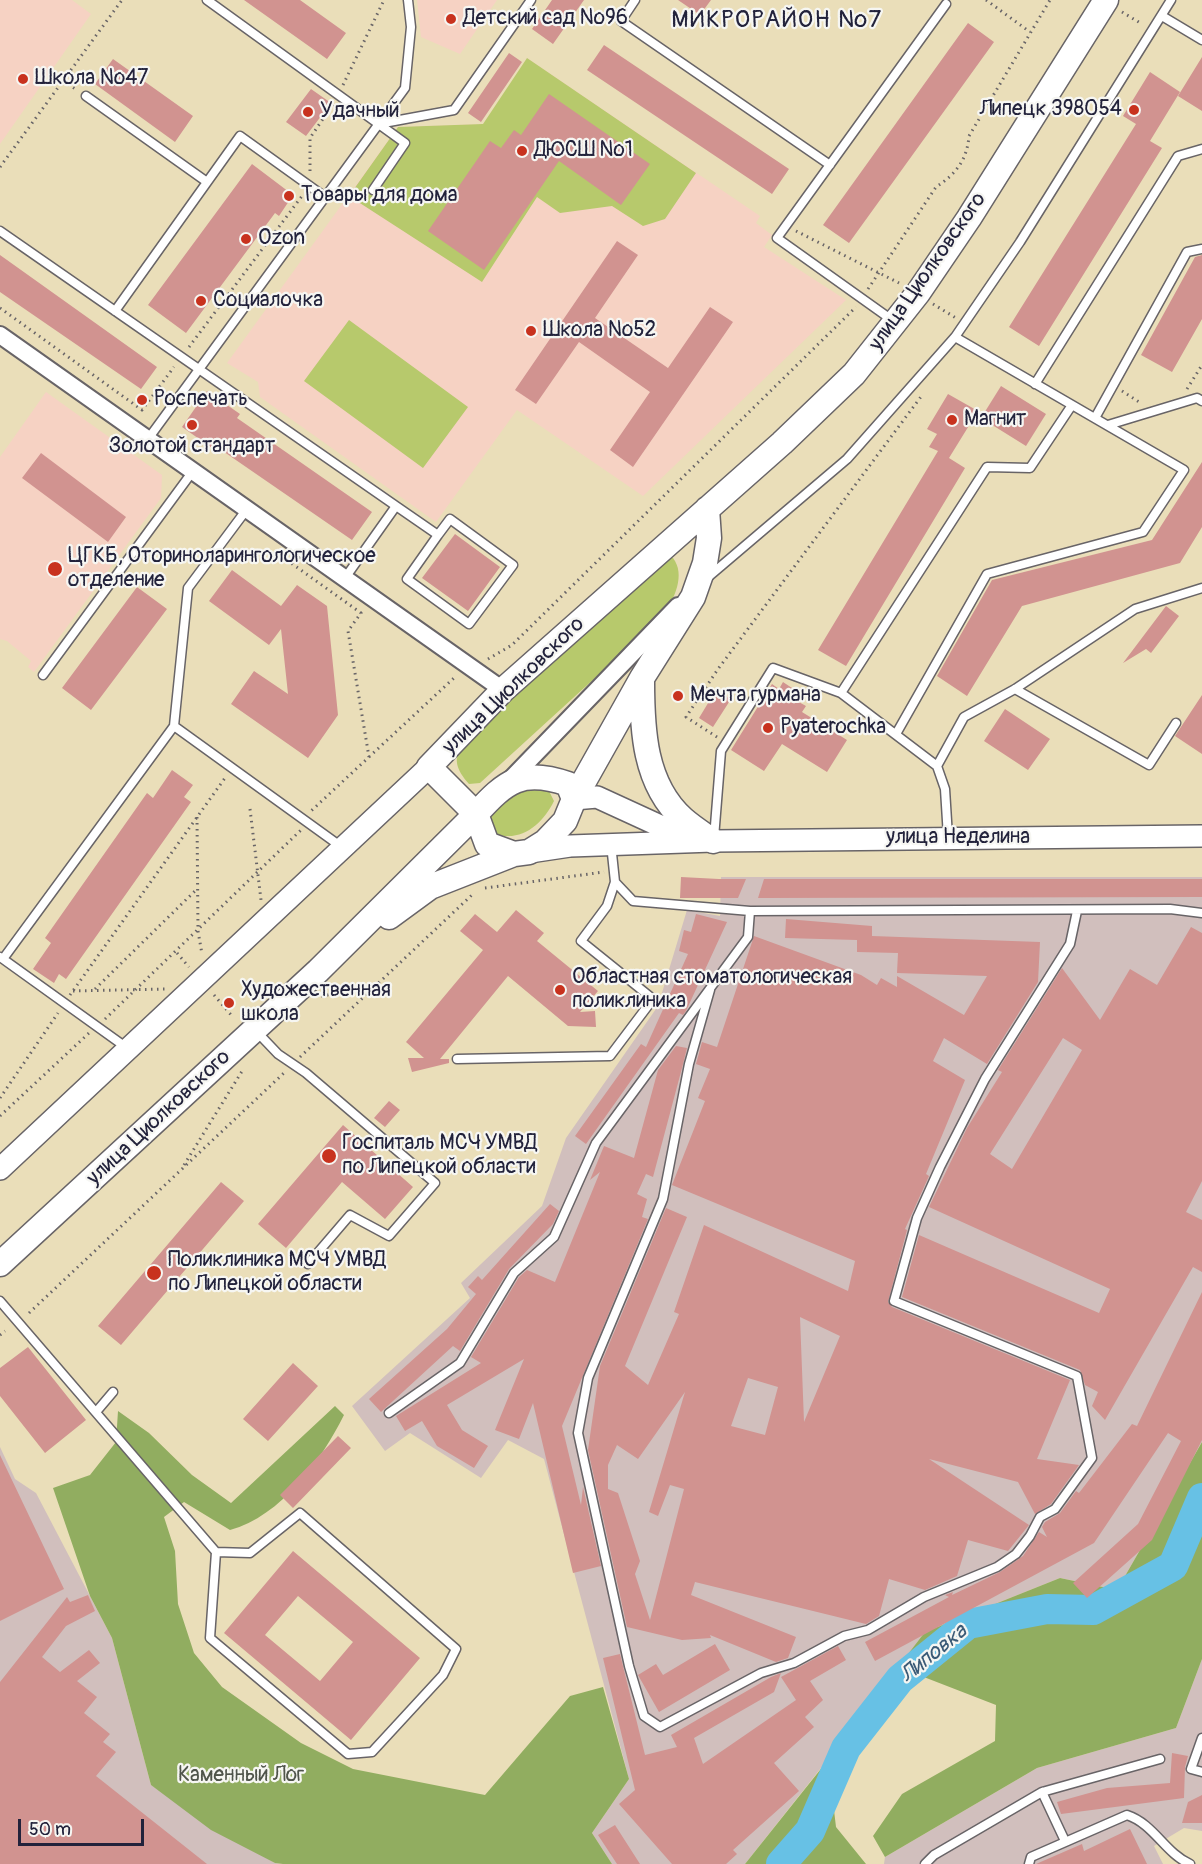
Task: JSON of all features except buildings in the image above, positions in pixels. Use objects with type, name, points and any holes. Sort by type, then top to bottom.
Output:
[{"type":"main road","name":"улица Циолковского","points":[[0,1264],[318,971],[476,814],[429,767],[503,690],[707,509],[854,374],[895,322],[969,218],[1106,0]]},
{"type":"main road","points":[[574,799],[568,784],[546,776],[509,781],[476,814],[487,844],[522,853],[545,842],[565,821],[574,799],[642,678],[693,597],[698,586],[709,538],[707,509]]},
{"type":"main road","points":[[642,678],[645,740],[655,779],[682,819],[713,841]]},
{"type":"main road","name":"улица Циолковского","points":[[318,971],[430,887],[522,853]]},
{"type":"street","points":[[0,334],[503,690]]},
{"type":"street","points":[[509,781],[698,586]]},
{"type":"street","points":[[0,1169],[429,767]]},
{"type":"street","name":"улица Неделина","points":[[574,799],[597,797],[658,825],[713,841]]},
{"type":"street","name":"улица Неделина","points":[[522,853],[610,844],[713,841],[1202,836]]},
{"type":"lane","points":[[207,0],[405,143],[373,190]]},
{"type":"lane","points":[[148,439],[405,88],[411,27],[408,0]]},
{"type":"lane","points":[[378,124],[454,110],[531,0]]},
{"type":"lane","points":[[635,0],[621,21],[830,165]]},
{"type":"lane","points":[[698,586],[847,459],[955,338],[1026,232],[1171,0]]},
{"type":"lane","points":[[895,322],[777,238],[946,4]]},
{"type":"lane","points":[[1161,16],[1202,40]]},
{"type":"lane","points":[[86,96],[207,182]]},
{"type":"lane","points":[[115,311],[240,136],[325,197]]},
{"type":"lane","points":[[1035,384],[1178,156],[1202,149]]},
{"type":"lane","points":[[0,231],[438,535]]},
{"type":"lane","points":[[1095,418],[1186,252],[1202,249]]},
{"type":"lane","points":[[896,734],[987,574],[1143,532],[1184,470],[955,338]]},
{"type":"lane","points":[[1108,425],[1197,398],[1202,401]]},
{"type":"lane","points":[[841,693],[987,467],[1030,468],[1072,405]]},
{"type":"lane","points":[[43,675],[193,471]]},
{"type":"lane","points":[[345,578],[396,506]]},
{"type":"lane","points":[[129,1050],[98,1025],[64,1005],[1,958],[174,726],[188,588],[247,509]]},
{"type":"lane","points":[[450,519],[513,565],[469,624],[407,579],[438,535],[450,519]]},
{"type":"lane","points":[[937,766],[964,717],[1015,689],[1135,609],[1202,588]]},
{"type":"lane","points":[[713,841],[721,751],[773,668],[841,693],[937,766],[945,789],[948,838]]},
{"type":"lane","points":[[1015,689],[1149,765],[1176,723]]},
{"type":"lane","points":[[174,726],[343,849]]},
{"type":"lane","points":[[458,1059],[610,1056],[653,999],[581,941],[607,906],[615,882],[610,844]]},
{"type":"lane","points":[[615,882],[633,901],[750,911],[1170,909],[1202,913]]},
{"type":"lane","points":[[389,1413],[460,1362],[514,1273],[554,1237],[596,1143],[748,937],[750,911]]},
{"type":"lane","points":[[710,990],[688,1064],[663,1199],[588,1378],[578,1433],[628,1666],[644,1716],[660,1726],[761,1673],[794,1663],[844,1636],[868,1630],[924,1597],[998,1567],[1016,1554],[1030,1536],[1040,1517],[1055,1509],[1092,1458],[1077,1376],[894,1301],[916,1218],[985,1079],[1070,944],[1077,911]]},
{"type":"lane","points":[[254,1029],[278,1054],[306,1073],[435,1183],[389,1236],[350,1215],[308,1264]]},
{"type":"lane","points":[[0,1301],[216,1552],[210,1638],[348,1754],[372,1752],[442,1675],[456,1649],[300,1513],[250,1552],[216,1552]]},
{"type":"lane","points":[[96,1412],[113,1392]]},
{"type":"lane","points":[[1202,1738],[1191,1769],[1202,1772]]},
{"type":"lane","points":[[925,1864],[934,1855],[1042,1792],[1160,1759]]},
{"type":"lane","points":[[1042,1792],[1065,1841]]},
{"type":"lane","points":[[1029,1864],[1031,1857],[1127,1815],[1140,1820],[1176,1858],[1190,1864]]},
{"type":"path","points":[[0,167],[122,0]]},
{"type":"path","points":[[0,308],[142,410],[310,186],[310,138],[339,96],[352,62],[384,0]]},
{"type":"path","points":[[986,0],[1030,32]]},
{"type":"path","points":[[0,1116],[198,931],[298,834],[309,813],[468,665],[478,656],[485,661],[512,645],[853,311],[936,187],[962,164],[968,148],[969,136],[1050,0]]},
{"type":"path","points":[[786,226],[899,283]]},
{"type":"path","points":[[929,301],[965,323]]},
{"type":"path","points":[[1178,403],[1202,365]]},
{"type":"path","points":[[1113,385],[1153,411]]},
{"type":"path","points":[[726,742],[686,717],[717,669],[927,389]]},
{"type":"path","points":[[274,551],[361,613],[348,631],[369,757]]},
{"type":"path","points":[[0,1098],[73,991],[232,768]]},
{"type":"path","points":[[250,809],[262,899],[253,907]]},
{"type":"path","points":[[197,817],[198,931],[202,954]]},
{"type":"path","points":[[93,991],[198,888]]},
{"type":"path","points":[[181,974],[211,946]]},
{"type":"path","points":[[176,952],[189,967]]},
{"type":"path","points":[[73,991],[165,989],[173,981]]},
{"type":"path","points":[[0,1335],[5,1331]]},
{"type":"shaded area","name":"Школа №47","points":[[0,0],[72,0],[91,14],[0,144]]},
{"type":"shaded area","name":"Детский сад №96","points":[[417,0],[497,0],[460,54],[421,37]]},
{"type":"shaded area","name":"Школа №52","points":[[527,58],[760,216],[756,223],[772,235],[764,247],[846,300],[643,496],[517,410],[436,522],[260,397],[258,382],[227,363],[398,127],[483,124]]},
{"type":"shaded area","name":"ЦГКБ, Оториноларингологическое отделение","points":[[46,392],[162,475],[161,498],[34,672],[28,667],[31,661],[7,641],[0,639],[0,457]]},
{"type":"shaded area","points":[[721,877],[1202,877],[1202,1442],[1117,1590],[1060,1578],[925,1632],[745,1864],[612,1864],[592,1833],[629,1779],[544,1459],[508,1440],[481,1478],[410,1433],[385,1451],[352,1406],[470,1298],[461,1283],[542,1206],[566,1138],[658,1006],[687,910],[720,916]]},
{"type":"shaded area","points":[[0,1447],[15,1479],[36,1493],[112,1638],[151,1785],[275,1863],[283,1864],[0,1864]]},
{"type":"shaded area","points":[[1202,1659],[1202,1831],[1184,1828],[1154,1846],[1163,1864],[884,1864],[885,1857],[1037,1768],[1176,1728]]},
{"type":"green space","name":"ДЮСШ №1","points":[[527,58],[696,173],[665,219],[643,226],[612,206],[560,213],[537,197],[482,282],[349,196],[398,127],[483,124]]},
{"type":"green space","points":[[349,320],[468,407],[423,468],[304,381]]},
{"type":"green space","points":[[666,558],[673,558],[677,565],[679,579],[675,594],[665,614],[480,783],[469,784],[457,764],[457,754],[462,742]]},
{"type":"green space","points":[[523,785],[548,789],[554,801],[544,817],[529,830],[512,836],[493,833],[487,814]]},
{"type":"green space","name":"Каменный Лог","points":[[335,1406],[344,1415],[335,1433],[298,1484],[266,1513],[230,1530],[184,1502],[164,1517],[175,1551],[178,1604],[194,1653],[222,1687],[301,1743],[353,1769],[485,1795],[570,1696],[603,1687],[629,1779],[592,1833],[612,1864],[275,1863],[211,1830],[151,1785],[112,1638],[90,1596],[53,1488],[90,1475],[116,1442],[118,1411],[149,1433],[192,1475],[231,1503]]},
{"type":"green space","points":[[1202,1442],[1202,1659],[1176,1728],[1037,1768],[885,1857],[873,1836],[902,1794],[995,1741],[996,1705],[898,1667],[925,1632],[1060,1578],[1117,1590]]},
{"type":"green space","points":[[828,1760],[836,1827],[866,1864],[745,1864]]},
{"type":"waterway","name":"Липовка","points":[[781,1864],[810,1831],[846,1748],[900,1679],[968,1624],[1047,1609],[1093,1610],[1173,1566],[1202,1498]]},
{"type":"place","name":"Детский сад №96","points":[[451,19]]},
{"type":"place","name":"Школа №47","points":[[23,79]]},
{"type":"place","name":"Липецк 398054","points":[[1134,110]]},
{"type":"place","name":"Удачный","points":[[308,112]]},
{"type":"place","name":"ДЮСШ №1","points":[[522,151]]},
{"type":"place","name":"Товары для дома","points":[[289,196]]},
{"type":"place","name":"Ozon","points":[[246,239]]},
{"type":"place","name":"Социалочка","points":[[201,301]]},
{"type":"place","name":"Школа №52","points":[[531,331]]},
{"type":"place","name":"Роспечать","points":[[142,400]]},
{"type":"place","name":"Магнит","points":[[952,420]]},
{"type":"place","name":"Золотой стандарт","points":[[192,425]]},
{"type":"place","name":"ЦГКБ, Оториноларингологическое отделение","points":[[55,569]]},
{"type":"place","name":"Мечта гурмана","points":[[678,696]]},
{"type":"place","name":"Pyaterochka","points":[[768,728]]},
{"type":"place","name":"Областная стоматологическая поликлиника","points":[[560,990]]},
{"type":"place","name":"Художественная школа","points":[[229,1003]]},
{"type":"place","name":"Госпиталь МСЧ УМВД по Липецкой области","points":[[329,1156]]},
{"type":"place","name":"Поликлиника МСЧ УМВД по Липецкой области","points":[[154,1273]]},
{"type":"district","name":"МИКРОРАЙОН №7","points":[[777,21]]}]
